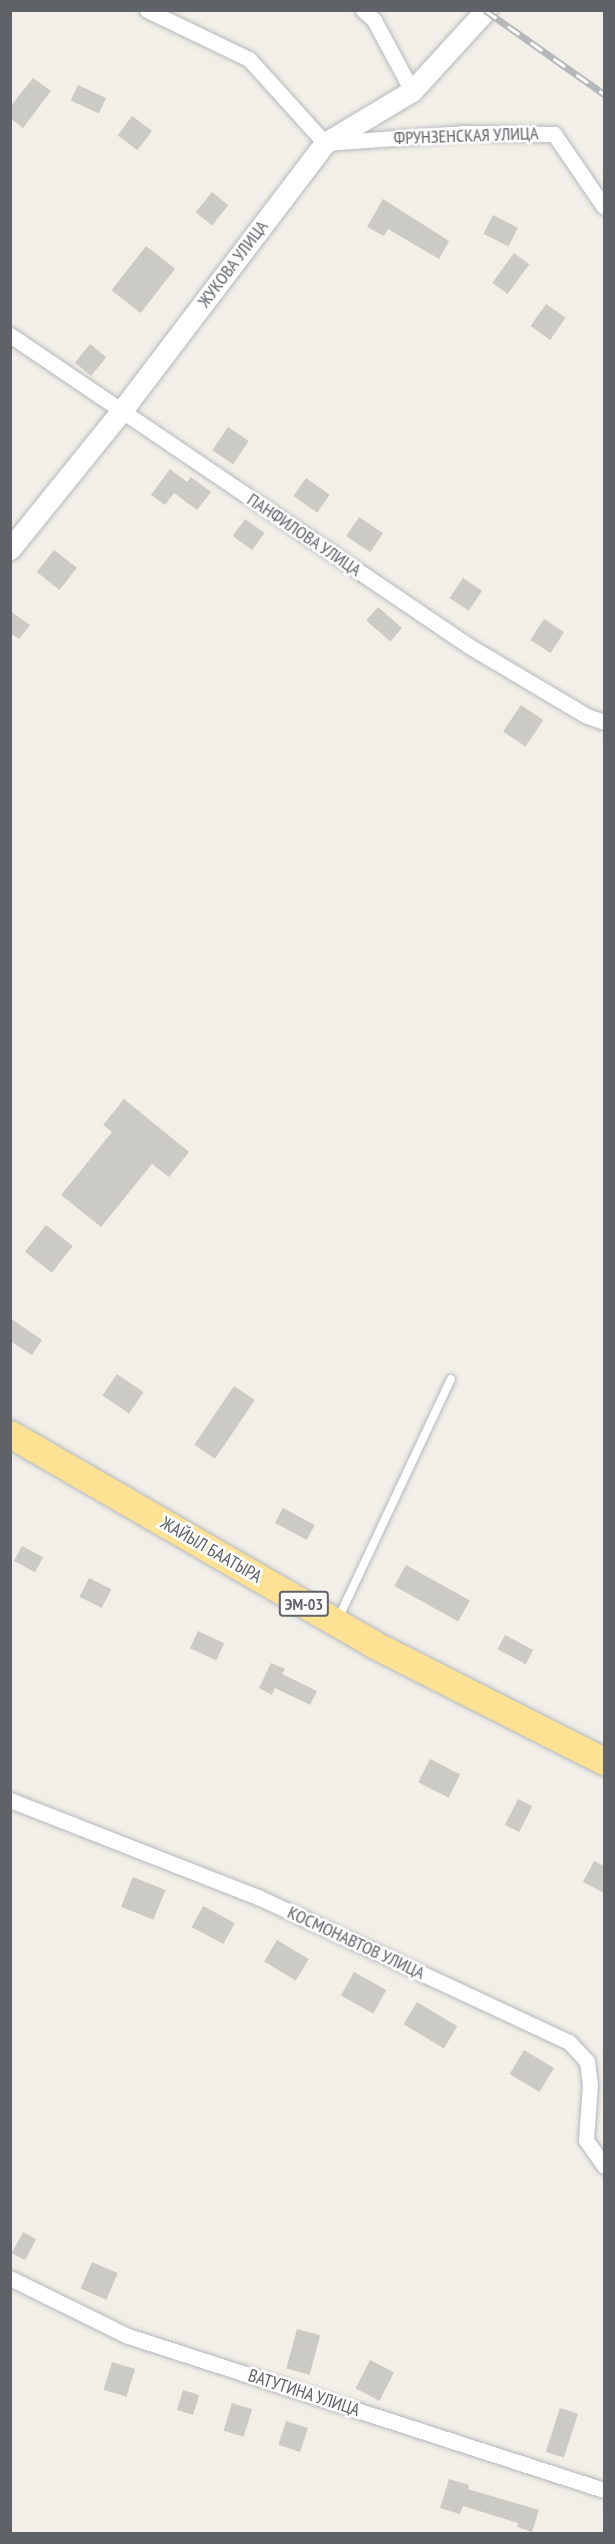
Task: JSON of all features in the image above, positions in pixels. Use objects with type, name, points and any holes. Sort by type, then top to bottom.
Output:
[{"type":"highway","name":"ЖАЙЫЛ БААТЫРА","points":[[10,1434],[336,1623],[604,1761]]},
{"type":"street","points":[[147,10],[249,59],[325,143]]},
{"type":"street","points":[[363,10],[374,20],[412,91]]},
{"type":"street","name":"ЖУКОВА УЛИЦА","points":[[10,549],[123,409],[325,143],[412,91],[486,10]]},
{"type":"street","name":"ФРУНЗЕНСКАЯ УЛИЦА","points":[[325,143],[463,134],[554,134],[604,207]]},
{"type":"street","name":"ПАНФИЛОВА УЛИЦА","points":[[10,335],[123,409],[469,646],[587,716],[604,722]]},
{"type":"street","name":"КОСМОНАВТОВ УЛИЦА","points":[[10,1800],[258,1897],[569,2042],[587,2061],[590,2084],[586,2140],[604,2166]]},
{"type":"street","name":"ВАТУТИНА УЛИЦА","points":[[10,2278],[128,2336],[604,2490]]},
{"type":"lane","points":[[336,1623],[451,1379]]},
{"type":"building","points":[[33,78],[51,91],[23,128],[10,118],[10,107]]},
{"type":"building","points":[[78,85],[106,98],[99,114],[71,100]]},
{"type":"building","points":[[132,116],[152,131],[138,150],[118,135]]},
{"type":"building","points":[[212,192],[228,205],[212,225],[196,212]]},
{"type":"building","points":[[383,199],[449,241],[439,259],[388,229],[384,236],[367,227]]},
{"type":"building","points":[[493,215],[518,228],[508,246],[483,234]]},
{"type":"building","points":[[146,246],[175,269],[141,313],[112,290]]},
{"type":"building","points":[[514,253],[529,264],[508,294],[492,283]]},
{"type":"building","points":[[546,304],[566,318],[550,340],[531,326]]},
{"type":"building","points":[[90,344],[106,357],[91,376],[75,363]]},
{"type":"building","points":[[228,427],[249,441],[233,464],[212,450]]},
{"type":"building","points":[[170,469],[187,482],[191,477],[211,492],[197,510],[174,493],[165,505],[151,495]]},
{"type":"building","points":[[306,478],[330,495],[317,513],[293,496]]},
{"type":"building","points":[[359,517],[383,533],[370,552],[346,536]]},
{"type":"building","points":[[245,519],[264,533],[252,550],[233,536]]},
{"type":"building","points":[[54,550],[77,568],[60,590],[37,572]]},
{"type":"building","points":[[463,578],[482,591],[469,611],[450,598]]},
{"type":"building","points":[[378,607],[402,628],[390,642],[366,621]]},
{"type":"building","points":[[10,611],[30,625],[19,639],[10,633]]},
{"type":"building","points":[[544,619],[564,632],[551,653],[530,640]]},
{"type":"building","points":[[521,705],[543,720],[525,747],[503,732]]},
{"type":"building","points":[[124,1099],[189,1152],[169,1177],[152,1164],[101,1227],[61,1195],[112,1132],[103,1125]]},
{"type":"building","points":[[46,1225],[73,1246],[52,1273],[25,1252]]},
{"type":"building","points":[[10,1318],[42,1340],[32,1355],[10,1341]]},
{"type":"building","points":[[117,1374],[144,1392],[129,1413],[102,1396]]},
{"type":"building","points":[[234,1386],[255,1400],[215,1459],[194,1445]]},
{"type":"building","points":[[283,1508],[315,1525],[307,1540],[275,1523]]},
{"type":"building","points":[[22,1546],[43,1557],[35,1572],[14,1561]]},
{"type":"building","points":[[406,1565],[470,1600],[458,1621],[394,1586]]},
{"type":"building","points":[[89,1578],[111,1589],[102,1608],[79,1597]]},
{"type":"building","points":[[198,1631],[224,1643],[216,1660],[190,1648]]},
{"type":"building","points":[[505,1635],[533,1650],[526,1664],[497,1649]]},
{"type":"building","points":[[271,1663],[285,1669],[282,1674],[317,1691],[310,1705],[275,1688],[272,1695],[259,1688]]},
{"type":"building","points":[[430,1759],[460,1774],[448,1798],[418,1782]]},
{"type":"building","points":[[518,1799],[532,1806],[519,1832],[505,1825]]},
{"type":"building","points":[[594,1861],[604,1866],[604,1893],[583,1882]]},
{"type":"building","points":[[133,1877],[165,1890],[153,1920],[121,1907]]},
{"type":"building","points":[[203,1906],[235,1923],[224,1944],[192,1927]]},
{"type":"building","points":[[277,1940],[309,1959],[296,1980],[264,1961]]},
{"type":"building","points":[[354,1972],[386,1990],[373,2014],[341,1996]]},
{"type":"building","points":[[417,2002],[457,2026],[444,2048],[404,2024]]},
{"type":"building","points":[[524,2050],[554,2068],[540,2092],[510,2074]]},
{"type":"building","points":[[23,2232],[36,2239],[25,2260],[12,2253]]},
{"type":"building","points":[[92,2262],[118,2273],[106,2300],[81,2289]]},
{"type":"building","points":[[297,2329],[320,2335],[310,2375],[286,2369]]},
{"type":"building","points":[[370,2360],[394,2372],[380,2401],[355,2389]]},
{"type":"building","points":[[112,2362],[135,2369],[126,2397],[104,2390]]},
{"type":"building","points":[[183,2390],[199,2395],[193,2415],[177,2410]]},
{"type":"building","points":[[232,2403],[252,2409],[244,2437],[224,2431]]},
{"type":"building","points":[[560,2408],[578,2414],[564,2458],[546,2452]]},
{"type":"building","points":[[286,2421],[308,2428],[300,2452],[278,2445]]},
{"type":"building","points":[[449,2479],[469,2485],[468,2489],[539,2510],[532,2532],[517,2527],[518,2523],[463,2506],[460,2514],[440,2508]]},
{"type":"railway","points":[[485,10],[604,94]]}]
